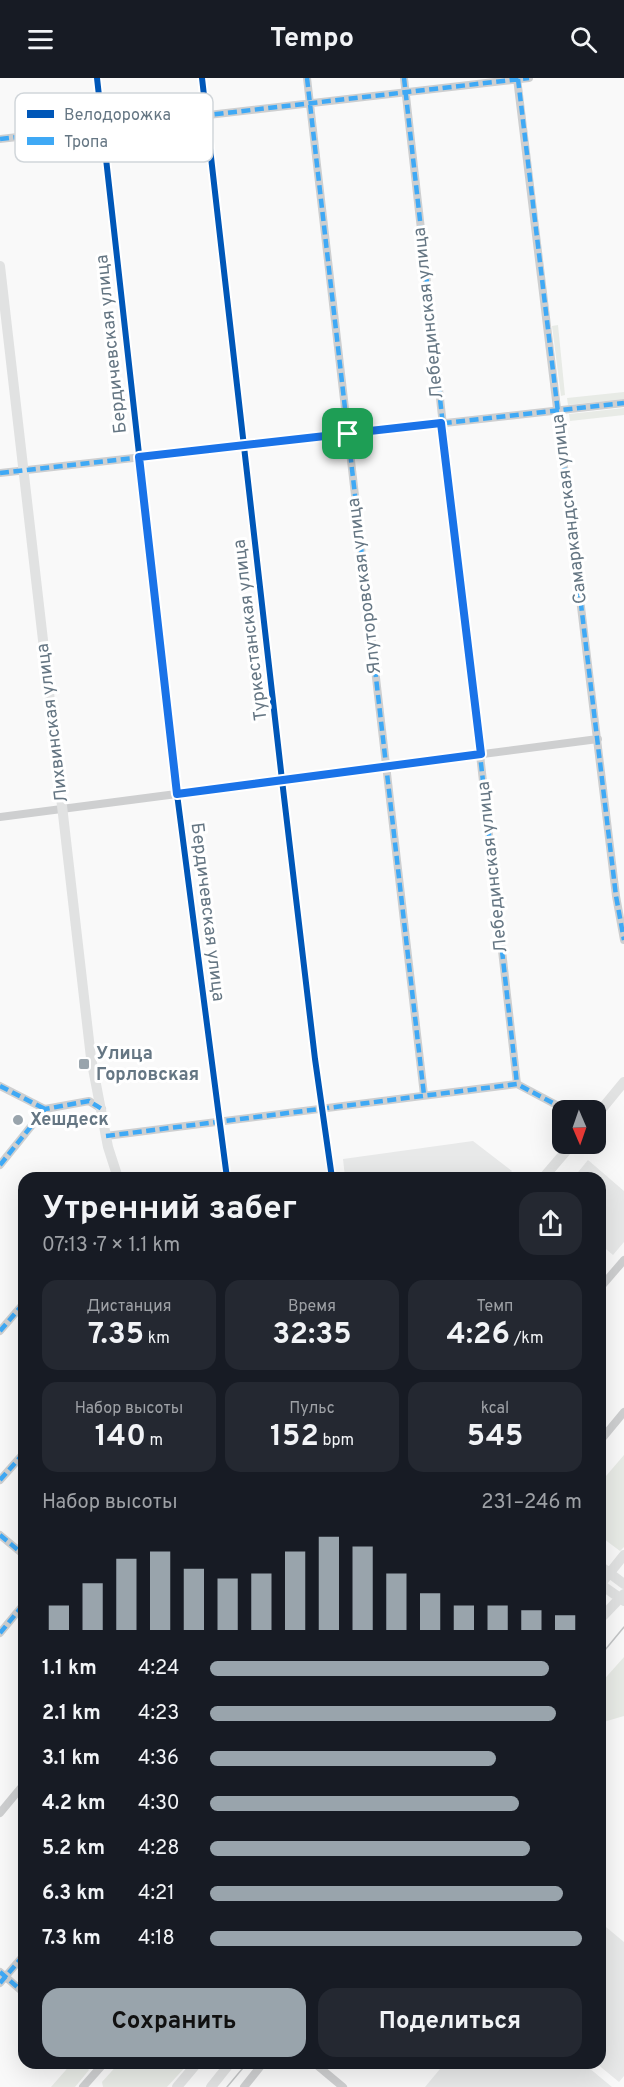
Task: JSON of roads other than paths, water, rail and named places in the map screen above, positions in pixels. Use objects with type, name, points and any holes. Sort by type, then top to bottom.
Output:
[{"type":"main road","name":"Лихвинская улица","points":[[0,266],[91,1058],[106,1136],[116,1172]]},
{"type":"main road","points":[[606,1104],[620,1086]]},
{"type":"main road","points":[[548,1172],[564,1154]]},
{"type":"main road","points":[[606,1578],[624,1555]]},
{"type":"main road","points":[[606,1570],[624,1584]]},
{"type":"main road","points":[[606,1588],[623,1598],[606,1614]]},
{"type":"main road","points":[[177,2087],[192,2069]]},
{"type":"main road","points":[[211,2087],[225,2069]]},
{"type":"street","name":"Бердичевская улица","points":[[97,78],[99,93]]},
{"type":"street","name":"Туркестанская улица","points":[[202,78],[204,93]]},
{"type":"street","name":"Ялуторовская улица","points":[[307,78],[424,1095]]},
{"type":"street","name":"Лебединская улица","points":[[404,78],[517,1084]]},
{"type":"street","points":[[213,115],[529,78]]},
{"type":"street","name":"Самаркандская улица","points":[[518,79],[616,896],[624,940]]},
{"type":"street","points":[[0,139],[15,137]]},
{"type":"street","name":"Бердичевская улица","points":[[106,162],[177,794],[226,1172]]},
{"type":"street","name":"Туркестанская улица","points":[[211,162],[282,780],[331,1172]]},
{"type":"street","points":[[0,472],[624,404]]},
{"type":"street","points":[[0,817],[598,739]]},
{"type":"street","points":[[106,1136],[517,1084],[552,1103]]},
{"type":"street","points":[[0,1086],[45,1109],[89,1101],[102,1109]]},
{"type":"street","points":[[0,1165],[45,1109]]},
{"type":"street","points":[[606,1281],[624,1260]]},
{"type":"street","points":[[0,1331],[18,1310]]},
{"type":"street","points":[[606,1433],[624,1412]]},
{"type":"street","points":[[0,1480],[18,1460]]},
{"type":"street","points":[[0,1535],[18,1550]]},
{"type":"street","points":[[0,1633],[18,1611]]},
{"type":"street","points":[[0,1813],[18,1791]]},
{"type":"street","points":[[18,1961],[2,1977],[18,1989]]},
{"type":"street","points":[[83,2087],[99,2069]]},
{"type":"street","points":[[244,2087],[258,2069]]},
{"type":"street","points":[[321,2069],[343,2087]]},
{"type":"tram line","points":[[606,1649],[624,1627]]},
{"type":"tram line","points":[[227,2087],[242,2069]]},
{"type":"place","name":"Улица Горловская","points":[[84,1064]]},
{"type":"place","name":"Хешдеск","points":[[18,1120]]}]
